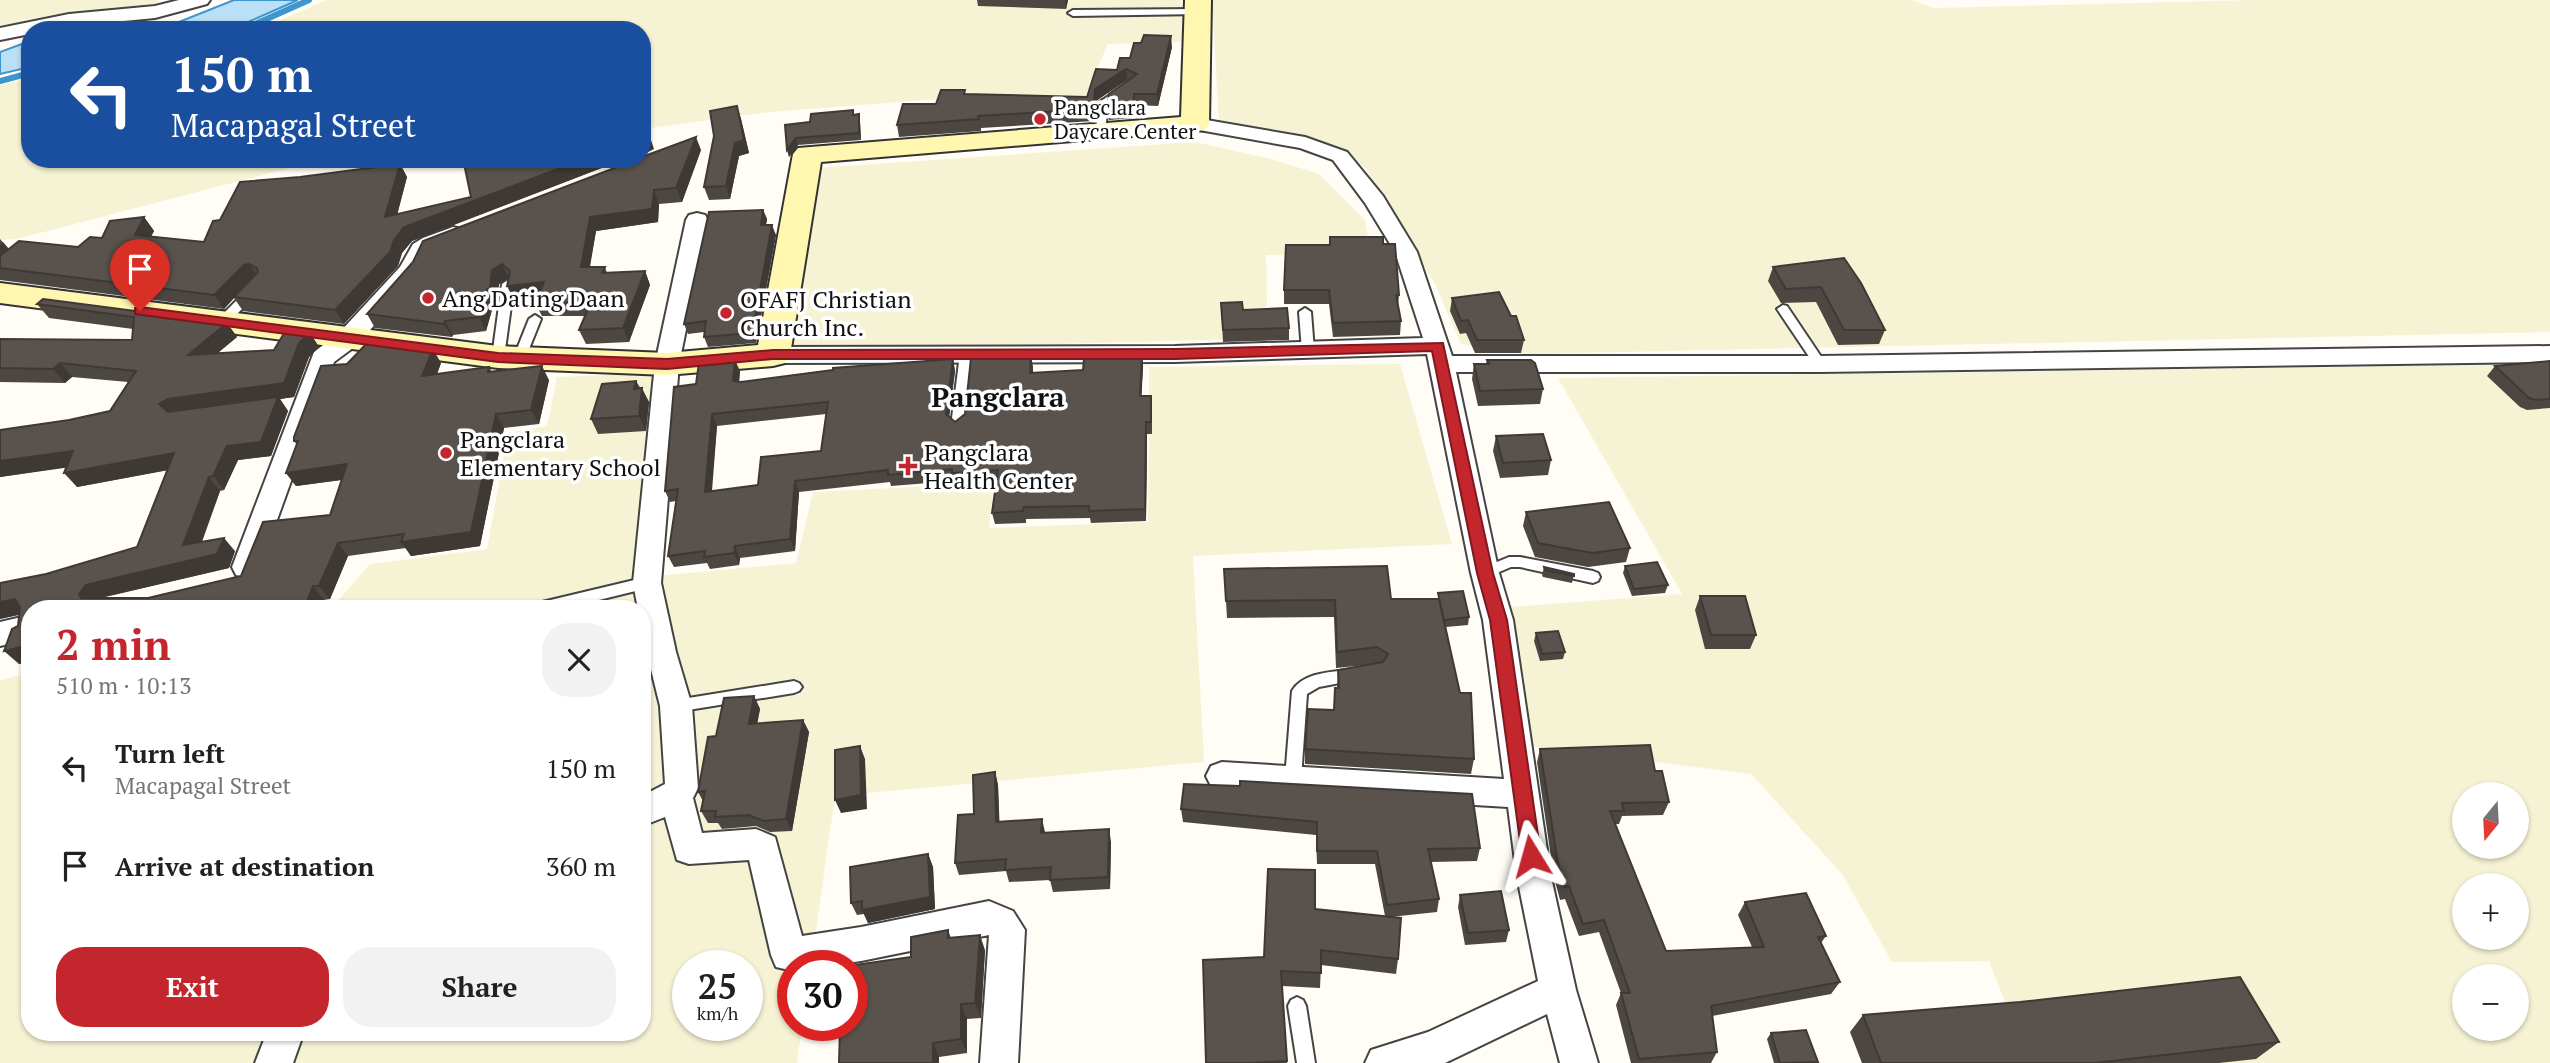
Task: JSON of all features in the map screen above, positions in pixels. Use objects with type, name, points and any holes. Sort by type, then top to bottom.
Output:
[{"type":"street","points":[[64,21],[155,12],[201,0]]},
{"type":"street","points":[[1195,124],[1198,6]]},
{"type":"street","points":[[0,34],[21,30]]},
{"type":"street","points":[[773,355],[808,155],[1195,124],[1305,143],[1340,156],[1375,201],[1406,252],[1440,355],[1485,573],[1498,620],[1534,877],[1558,990],[1578,1063]]},
{"type":"street","points":[[650,600],[647,583],[667,364],[697,220]]},
{"type":"street","points":[[229,582],[242,579],[298,403],[323,358],[348,339],[411,269],[415,255],[421,248],[473,227]]},
{"type":"street","points":[[0,293],[509,358],[667,364],[773,355],[1308,351],[1820,364],[2550,354]]},
{"type":"street","points":[[651,603],[676,706],[683,770],[682,788],[676,795],[651,808]]},
{"type":"street","points":[[0,634],[21,629]]},
{"type":"street","points":[[1222,776],[1522,794]]},
{"type":"street","points":[[676,795],[689,849],[756,844],[763,848],[789,955],[860,944],[989,917],[1001,923],[1007,930],[999,1063]]},
{"type":"street","points":[[1384,1063],[1432,1050],[1558,990]]},
{"type":"street","points":[[274,1063],[283,1041]]},
{"type":"lane","points":[[1073,13],[1198,6]]},
{"type":"lane","points":[[1100,132],[1103,103],[1130,85]]},
{"type":"lane","points":[[222,322],[260,284]]},
{"type":"lane","points":[[508,284],[509,358]]},
{"type":"lane","points":[[1783,309],[1820,364]]},
{"type":"lane","points":[[1305,312],[1308,351]]},
{"type":"lane","points":[[509,358],[535,319]]},
{"type":"lane","points":[[958,426],[966,354]]},
{"type":"lane","points":[[1485,573],[1515,562],[1593,577]]},
{"type":"lane","points":[[576,600],[647,583]]},
{"type":"lane","points":[[1293,779],[1300,691],[1316,681],[1376,672]]},
{"type":"lane","points":[[676,706],[794,687]]},
{"type":"lane","points":[[1297,1006],[1306,1063]]},
{"type":"shaded area","points":[[0,0],[159,0],[153,10],[76,21],[21,21],[21,29],[0,32]]},
{"type":"shaded area","points":[[326,0],[1181,0],[1186,42],[1108,44],[1081,105],[937,99],[770,112],[651,128],[651,21],[278,21]]},
{"type":"shaded area","points":[[1212,0],[1912,0],[1933,8],[2255,0],[2550,0],[2550,332],[1527,354],[1461,344],[1436,286],[1364,166],[1296,135],[1219,123]]},
{"type":"shaded area","points":[[21,80],[21,168],[290,168],[17,239],[0,240],[0,85]]},
{"type":"shaded area","points":[[1195,142],[1271,159],[1319,174],[1365,220],[1371,254],[1266,255],[1267,305],[1243,339],[790,351],[816,168]]},
{"type":"shaded area","points":[[1400,364],[1452,544],[1193,556],[1204,762],[835,796],[813,950],[777,950],[777,1041],[800,1041],[797,1063],[0,1063],[0,680],[21,675],[21,1041],[651,1041],[651,600],[339,600],[370,564],[487,549],[508,433],[547,426],[557,377],[659,373],[634,578],[796,563],[813,492],[994,483],[989,528],[1148,522],[1149,367]]},
{"type":"shaded area","points":[[2550,364],[2550,1063],[2029,1063],[1989,961],[1892,962],[1842,874],[1751,774],[1529,746],[1510,607],[1682,594],[1558,378]]},
{"type":"water","points":[[234,0],[298,0],[250,21],[182,21]]},
{"type":"water","points":[[21,44],[21,69],[0,74],[0,52]]},
{"type":"building","points":[[1144,35],[1171,36],[1157,94],[1134,94],[1134,106],[1108,108],[1109,94],[1137,74],[1126,69],[1095,89],[1093,109],[978,116],[979,119],[897,125],[903,104],[936,104],[941,90],[965,90],[964,94],[1087,97],[1096,69],[1117,70],[1120,58],[1130,58],[1134,43],[1141,43]]},
{"type":"building","points":[[737,106],[744,140],[735,143],[726,186],[704,187],[714,136],[710,111]]},
{"type":"building","points":[[853,110],[853,115],[859,114],[859,133],[796,138],[787,150],[785,125],[810,122],[811,114]]},
{"type":"building","points":[[696,137],[676,188],[654,190],[652,209],[590,217],[581,267],[605,267],[602,273],[645,271],[623,328],[579,330],[591,302],[535,303],[544,282],[507,286],[510,271],[502,264],[492,270],[490,289],[487,289],[479,317],[445,321],[444,324],[367,314],[413,262],[423,241],[614,168],[651,168],[651,154]]},
{"type":"building","points":[[369,168],[399,168],[385,217],[471,197],[465,168],[560,168],[404,227],[394,240],[390,252],[335,310],[234,297],[258,272],[257,268],[249,264],[244,265],[214,295],[0,268],[0,256],[19,241],[78,247],[90,237],[102,238],[110,221],[144,217],[135,235],[204,242],[213,221],[220,220],[240,182]]},
{"type":"building","points":[[763,210],[761,225],[772,225],[752,333],[704,337],[706,321],[684,324],[709,212]]},
{"type":"building","points":[[1330,237],[1383,237],[1383,244],[1395,244],[1399,295],[1396,295],[1401,321],[1333,323],[1329,290],[1284,290],[1286,245],[1330,245]]},
{"type":"building","points":[[1844,258],[1861,283],[1885,330],[1844,330],[1821,287],[1786,289],[1773,267]]},
{"type":"building","points":[[1499,292],[1511,316],[1516,316],[1524,340],[1477,340],[1468,320],[1461,321],[1452,298]]},
{"type":"building","points":[[43,299],[227,323],[188,355],[274,350],[286,330],[310,333],[299,343],[284,383],[168,399],[159,404],[168,412],[278,397],[261,442],[227,446],[213,476],[209,477],[183,545],[224,538],[217,554],[86,585],[79,594],[81,598],[148,598],[241,576],[263,522],[330,515],[347,464],[286,473],[298,441],[294,441],[294,437],[321,366],[347,364],[369,341],[433,349],[422,376],[489,367],[488,372],[542,366],[531,410],[496,414],[471,532],[401,542],[404,534],[338,543],[319,586],[313,586],[308,600],[21,600],[21,647],[4,651],[12,629],[18,626],[20,607],[15,599],[0,602],[0,583],[46,574],[137,547],[174,453],[64,473],[73,451],[0,461],[0,430],[110,411],[136,371],[60,363],[53,369],[0,368],[0,339],[132,340],[134,317],[37,304]]},
{"type":"building","points":[[1242,302],[1243,310],[1287,308],[1289,328],[1223,330],[1221,303]]},
{"type":"building","points":[[1031,355],[1030,373],[1083,370],[1084,359],[1142,355],[1140,396],[1151,396],[1151,422],[1146,422],[1145,509],[1089,511],[1089,506],[1024,507],[1023,511],[992,513],[998,470],[952,473],[952,469],[888,475],[888,470],[795,481],[790,539],[735,546],[734,553],[704,557],[705,551],[668,556],[678,489],[665,491],[674,387],[696,384],[699,363],[735,360],[733,381],[741,382],[833,368],[953,359],[946,414],[955,422],[965,414],[971,358]],"holes":[[[828,402],[821,451],[761,457],[758,485],[705,492],[712,414]]]},
{"type":"building","points":[[1487,360],[1531,360],[1535,363],[1543,389],[1480,391],[1474,364],[1489,364]]},
{"type":"building","points":[[2550,361],[2550,399],[2529,398],[2495,366]]},
{"type":"building","points":[[636,381],[634,389],[642,388],[639,416],[591,419],[602,384]]},
{"type":"building","points":[[1543,434],[1551,460],[1503,463],[1496,436]]},
{"type":"building","points":[[1609,502],[1630,548],[1592,553],[1538,543],[1526,512]]},
{"type":"building","points":[[1657,562],[1668,585],[1634,589],[1625,566]]},
{"type":"building","points":[[1387,566],[1391,599],[1439,599],[1460,693],[1471,693],[1474,759],[1305,749],[1308,709],[1334,710],[1335,688],[1339,688],[1338,670],[1383,662],[1388,654],[1377,647],[1337,652],[1335,600],[1226,601],[1224,569]]},
{"type":"building","points":[[1544,567],[1574,574],[1574,576],[1545,570]]},
{"type":"building","points":[[1463,591],[1469,617],[1444,620],[1438,593]]},
{"type":"building","points":[[1700,596],[1745,596],[1756,635],[1711,635]]},
{"type":"building","points":[[1558,631],[1565,652],[1542,654],[1536,633]]},
{"type":"building","points":[[754,696],[749,724],[803,720],[786,819],[764,821],[749,815],[715,817],[716,811],[701,811],[705,791],[698,792],[708,737],[716,736],[724,698]]},
{"type":"building","points":[[1650,745],[1655,771],[1662,771],[1669,802],[1622,803],[1624,811],[1610,811],[1666,951],[1764,947],[1745,902],[1806,893],[1826,936],[1818,937],[1840,982],[1711,1006],[1717,1052],[1639,1059],[1621,993],[1630,993],[1604,920],[1583,924],[1569,886],[1564,887],[1558,864],[1540,749]]},
{"type":"building","points":[[860,746],[861,795],[835,800],[835,750]]},
{"type":"building","points":[[995,772],[996,822],[1042,819],[1041,833],[1109,829],[1108,877],[1050,880],[1051,867],[1005,870],[1006,859],[955,863],[958,815],[974,814],[973,775]]},
{"type":"building","points":[[1240,781],[1472,794],[1480,848],[1428,849],[1439,899],[1387,905],[1377,851],[1317,851],[1317,822],[1181,809],[1184,784],[1240,786]]},
{"type":"building","points":[[928,854],[930,897],[862,910],[862,901],[851,903],[850,867]]},
{"type":"building","points":[[1268,869],[1315,870],[1315,909],[1401,918],[1398,959],[1321,950],[1321,973],[1281,971],[1287,1061],[1206,1063],[1203,960],[1264,957]]},
{"type":"building","points":[[1501,891],[1509,930],[1468,933],[1460,895]]},
{"type":"building","points":[[948,930],[948,938],[980,935],[975,1003],[961,1004],[961,1039],[933,1043],[933,1063],[839,1063],[840,1041],[868,1041],[868,963],[911,957],[911,937]]},
{"type":"building","points":[[2240,977],[2279,1042],[2094,1063],[1881,1063],[1863,1015],[2020,1002]]},
{"type":"building","points":[[1806,1030],[1818,1062],[1780,1063],[1771,1033]]},
{"type":"waterway","points":[[262,21],[309,0]]},
{"type":"waterway","points":[[0,81],[21,75]]},
{"type":"place","name":"Pangclara Daycare Center","points":[[1040,119]]},
{"type":"place","name":"Ang Dating Daan","points":[[428,298]]},
{"type":"place","name":"OFAFJ Christian Church Inc.","points":[[726,313]]},
{"type":"place","name":"Pangclara Elementary School","points":[[446,453]]},
{"type":"place","name":"Pangclara Health Center","points":[[908,466]]},
{"type":"district","name":"Pangclara","points":[[998,396]]},
{"type":"route","points":[[140,311],[498,357],[667,364],[773,355],[1175,354],[1438,346],[1485,573],[1498,620],[1531,856]]}]
